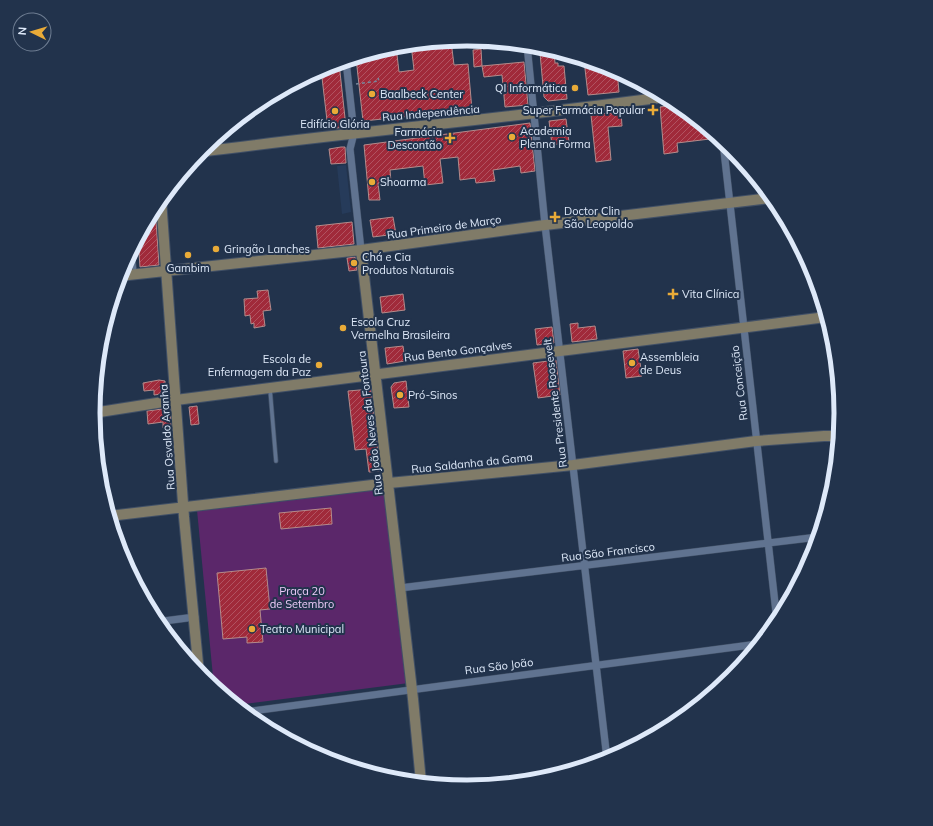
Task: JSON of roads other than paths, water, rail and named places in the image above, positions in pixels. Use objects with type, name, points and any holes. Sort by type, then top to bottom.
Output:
[{"type":"street","name":"Rua Presidente Roosevelt","points":[[528,51],[573,465],[598,665],[606,752]]},
{"type":"street","name":"Rua João Neves da Fontoura","points":[[346,66],[354,133],[350,149],[389,483],[421,777]]},
{"type":"street","name":"Rua Independência","points":[[210,151],[354,133],[534,114],[655,98]]},
{"type":"street","name":"Rua Conceição","points":[[724,151],[776,611]]},
{"type":"street","name":"Rua Primeiro de Março","points":[[126,275],[361,250],[546,225],[765,199]]},
{"type":"street","name":"Rua Osvaldo Aranha","points":[[162,208],[183,506],[198,663]]},
{"type":"street","name":"Rua Bento Gonçalves","points":[[100,412],[176,400],[821,318]]},
{"type":"street","name":"Rua Saldanha da Gama","points":[[114,515],[183,506],[389,483],[573,465],[756,441],[833,436]]},
{"type":"street","name":"Rua São Francisco","points":[[400,588],[812,538]]},
{"type":"street","points":[[164,621],[195,618]]},
{"type":"street","name":"Rua São João","points":[[253,711],[750,645]]},
{"type":"lane","points":[[133,259],[135,274]]},
{"type":"lane","points":[[270,388],[276,461]]},
{"type":"place","name":"QI Informática","points":[[575,88]]},
{"type":"place","name":"Baalbeck Center","points":[[372,94]]},
{"type":"place","name":"Super Farmácia Popular","points":[[653,110]]},
{"type":"place","name":"Edifício Glória","points":[[335,111]]},
{"type":"place","name":"Academia Plenna Forma","points":[[512,137]]},
{"type":"place","name":"Farmácia Descontão","points":[[450,138]]},
{"type":"place","name":"Shoarma","points":[[372,182]]},
{"type":"place","name":"Doctor Clin São Leopoldo","points":[[555,217]]},
{"type":"place","name":"Gringão Lanches","points":[[216,249]]},
{"type":"place","name":"Gambim","points":[[188,255]]},
{"type":"place","name":"Chá e Cia Produtos Naturais","points":[[354,263]]},
{"type":"place","name":"Vita Clínica","points":[[673,294]]},
{"type":"place","name":"Escola Cruz Vermelha Brasileira","points":[[343,328]]},
{"type":"place","name":"Assembleia de Deus","points":[[632,363]]},
{"type":"place","name":"Escola de Enfermagem da Paz","points":[[319,365]]},
{"type":"place","name":"Pró-Sinos","points":[[400,395]]},
{"type":"place","name":"Teatro Municipal","points":[[252,629]]},
{"type":"park label","name":"Praça 20 de Setembro","points":[[302,597]]}]
